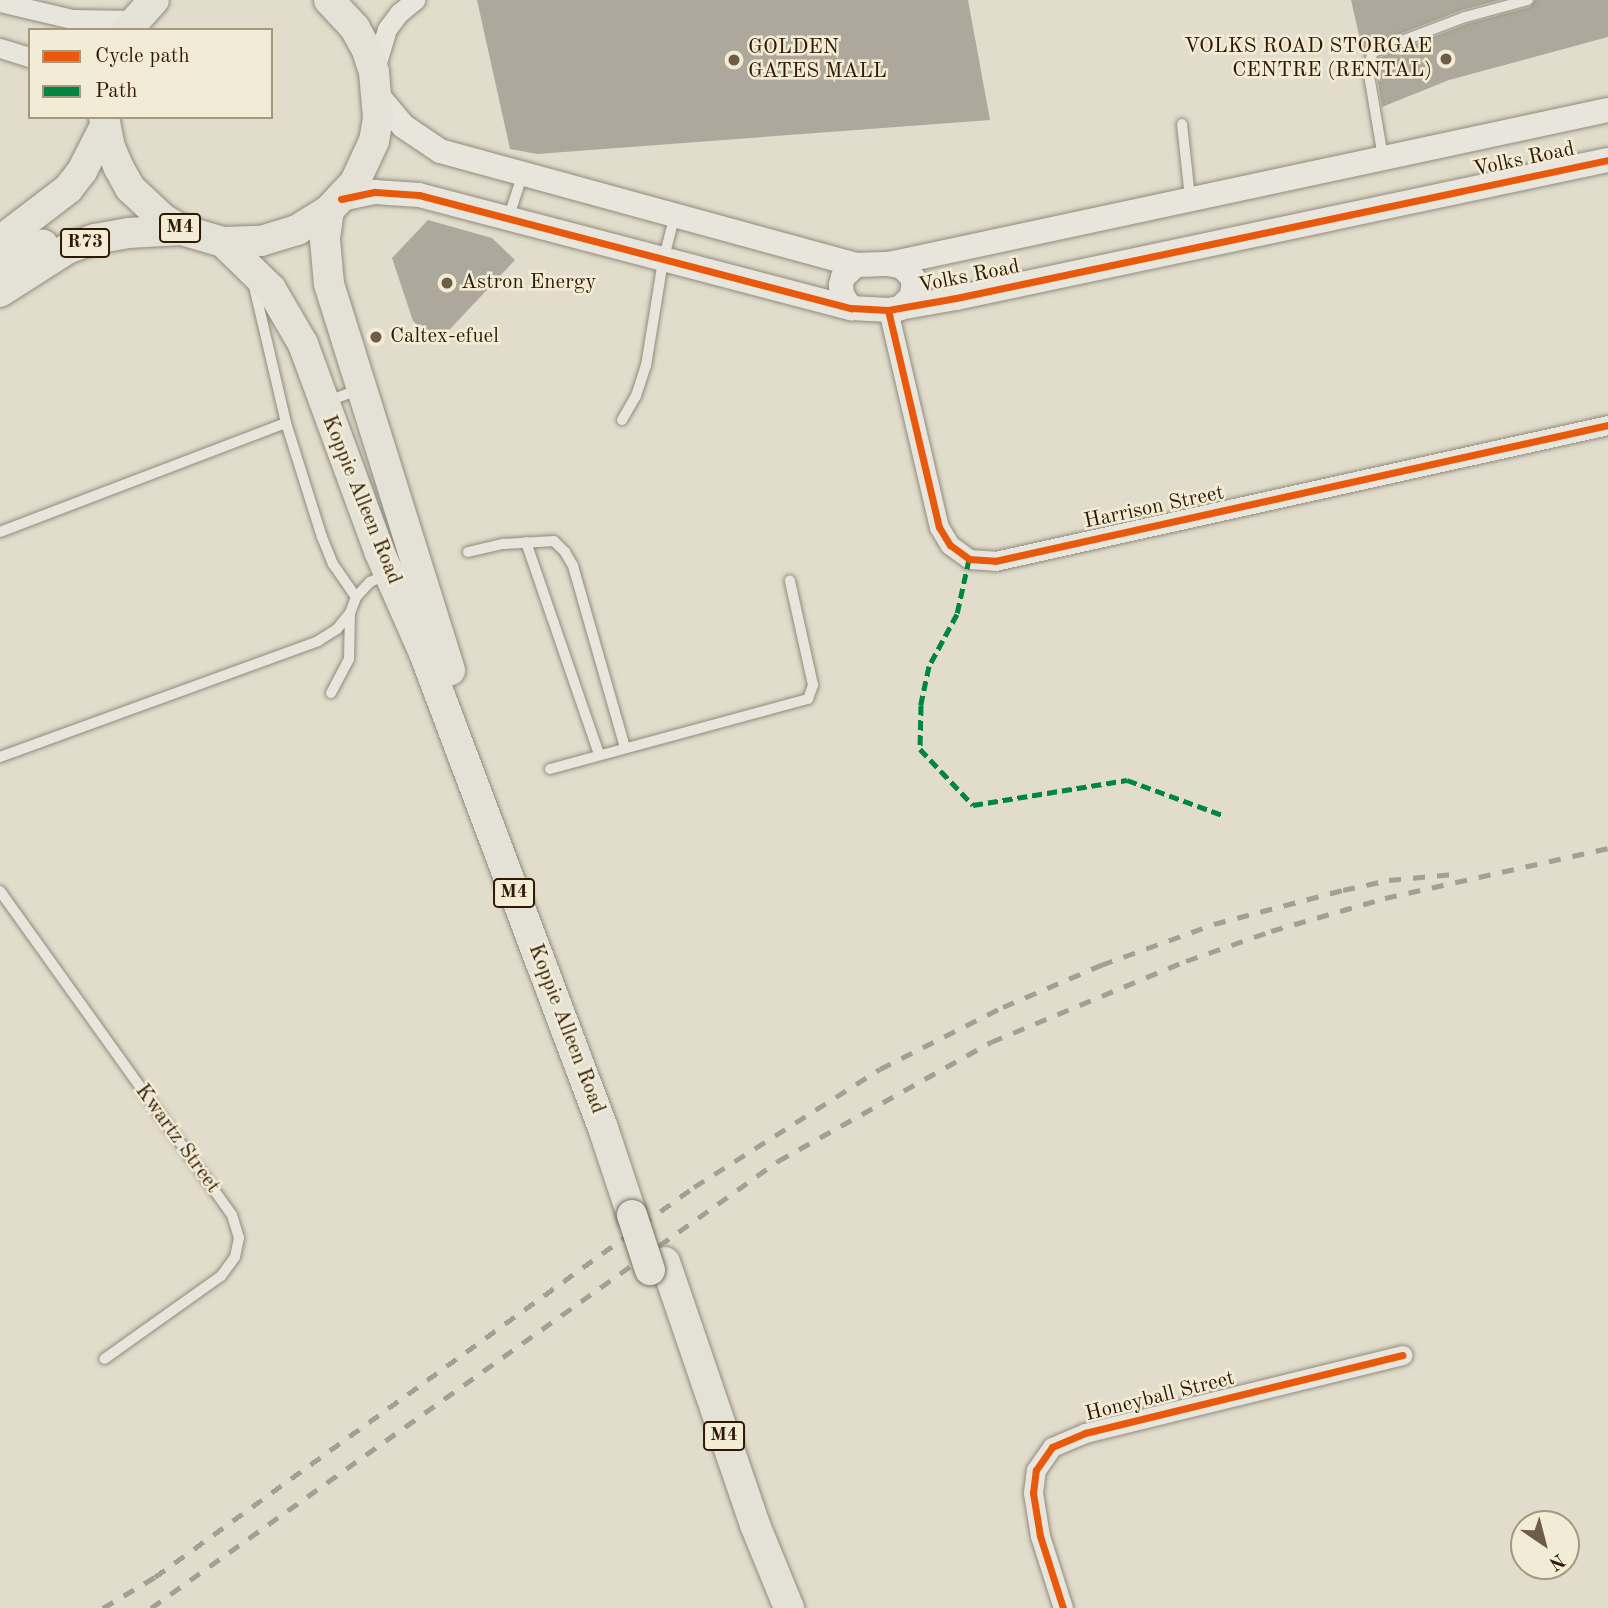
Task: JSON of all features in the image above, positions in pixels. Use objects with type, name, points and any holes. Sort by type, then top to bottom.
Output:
[{"type":"main road","name":"M4","points":[[104,121],[118,169],[130,188],[163,219],[182,230],[223,242],[242,243],[279,237],[297,230],[335,205],[355,182],[374,141],[376,84],[355,28],[329,0]]},
{"type":"main road","name":"R73","points":[[0,241],[68,189],[82,171],[104,121]]},
{"type":"main road","name":"Koppie Alleen Road","points":[[335,205],[325,240],[329,285],[362,388],[404,570]]},
{"type":"main road","points":[[0,262],[11,261],[93,224],[104,223],[128,233]]},
{"type":"main road","name":"R73","points":[[0,292],[67,249],[128,233],[182,230]]},
{"type":"main road","name":"Koppie Alleen Road","points":[[223,242],[250,268],[285,310],[303,344],[323,403],[439,640],[639,1211],[769,1608]]},
{"type":"main road","name":"Koppie Alleen Road","points":[[657,1266],[789,1608]]},
{"type":"street","points":[[376,84],[387,29],[399,13],[415,0]]},
{"type":"street","points":[[0,2],[72,19],[140,12]]},
{"type":"street","points":[[0,48],[28,56]]},
{"type":"street","name":"Volks Road","points":[[376,84],[403,126],[440,150],[856,265],[889,264],[1608,110]]},
{"type":"street","name":"Volks Road","points":[[335,205],[375,192],[407,193],[663,261],[851,307],[893,309],[1608,160]]},
{"type":"street","points":[[889,264],[902,267],[914,279],[912,296],[893,309]]},
{"type":"street","points":[[851,307],[840,290],[843,277],[856,265]]},
{"type":"street","name":"Harrison Street","points":[[893,309],[939,527],[950,545],[969,559],[995,561],[1608,425]]},
{"type":"street","name":"Honeyball Street","points":[[1063,1608],[1040,1536],[1033,1493],[1036,1470],[1052,1447],[1085,1433],[1403,1355]]},
{"type":"lane","points":[[1383,157],[1368,69],[1373,52],[1465,17],[1528,0]]},
{"type":"lane","points":[[1182,124],[1191,198]]},
{"type":"lane","points":[[508,220],[523,173]]},
{"type":"lane","points":[[622,420],[636,396],[646,366],[663,261],[675,215]]},
{"type":"lane","points":[[250,268],[286,423],[333,564],[356,597]]},
{"type":"lane","points":[[323,403],[362,388]]},
{"type":"lane","points":[[0,532],[286,423]]},
{"type":"lane","points":[[468,552],[526,542],[554,541],[565,552],[573,566],[625,747]]},
{"type":"lane","points":[[526,542],[599,754]]},
{"type":"lane","points":[[0,757],[318,641],[337,629],[350,613],[356,597],[370,582],[404,570]]},
{"type":"lane","points":[[550,769],[807,699],[813,685],[790,580]]},
{"type":"lane","points":[[331,693],[349,659],[350,613]]},
{"type":"lane","name":"Kwartz Street","points":[[0,891],[232,1215],[239,1238],[235,1258],[221,1276],[104,1359]]},
{"type":"building","name":"GOLDEN GATES MALL","points":[[477,0],[968,0],[990,120],[537,154],[510,149]]},
{"type":"building","points":[[1351,0],[1499,0],[1462,10],[1370,45],[1364,57]]},
{"type":"building","name":"VOLKS ROAD STORGAE CENTRE (RENTAL)","points":[[1535,0],[1608,0],[1608,37],[1449,80],[1382,107],[1376,69],[1379,58],[1467,24],[1530,7]]},
{"type":"building","points":[[428,220],[492,238],[515,260],[437,343],[413,321],[392,258]]},
{"type":"railway","points":[[151,1608],[778,1161],[991,1042],[1186,961],[1271,931],[1385,898],[1608,848]]},
{"type":"railway","points":[[103,1608],[155,1577],[694,1187],[880,1069],[1003,1007],[1101,965],[1214,924],[1389,880],[1454,874]]},
{"type":"marked path","points":[[969,559],[957,614],[929,666],[921,705],[920,749],[973,805],[1127,780],[1225,816]]},
{"type":"cycle path","points":[[341,199],[375,192],[419,195],[851,308],[888,310],[956,298],[1608,160]]},
{"type":"cycle path","points":[[888,310],[939,527],[950,545],[969,559],[995,561],[1608,425]]},
{"type":"cycle path","points":[[1063,1608],[1040,1536],[1033,1493],[1036,1470],[1052,1447],[1085,1433],[1403,1355]]},
{"type":"place","name":"VOLKS ROAD STORGAE CENTRE (RENTAL)","points":[[1446,59]]},
{"type":"place","name":"GOLDEN GATES MALL","points":[[734,60]]},
{"type":"place","name":"Astron Energy","points":[[447,283]]},
{"type":"place","name":"Caltex-efuel","points":[[376,337]]}]
